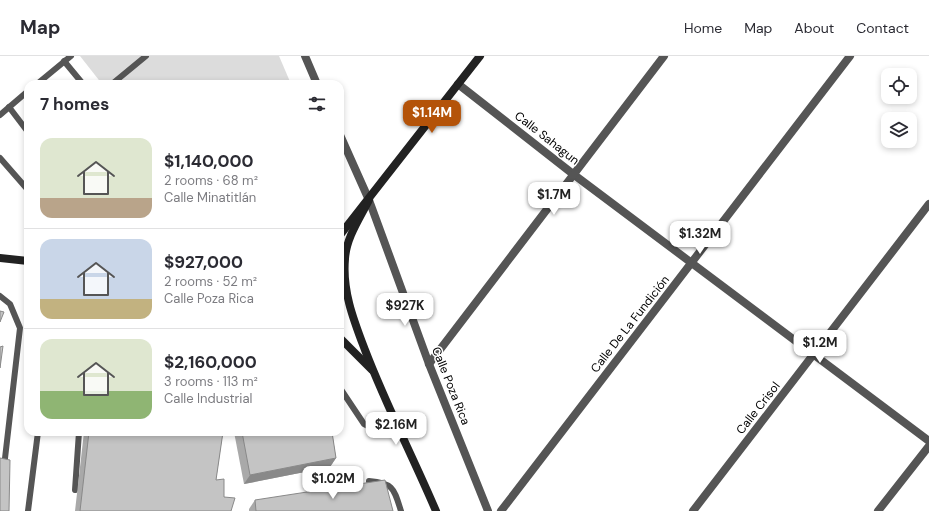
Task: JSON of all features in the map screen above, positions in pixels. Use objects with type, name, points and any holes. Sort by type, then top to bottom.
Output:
[{"type":"main road","points":[[344,230],[480,56]]},
{"type":"main road","points":[[369,200],[349,241],[345,258],[345,280],[349,304],[374,372],[436,511]]},
{"type":"main road","points":[[0,258],[24,261]]},
{"type":"main road","points":[[344,342],[374,372]]},
{"type":"street","points":[[305,56],[315,80]]},
{"type":"street","points":[[429,364],[664,56]]},
{"type":"street","name":"Calle De La Fundición","points":[[501,511],[850,56]]},
{"type":"street","name":"Calle Sahagun","points":[[458,84],[573,174],[693,262],[814,356],[929,441]]},
{"type":"street","name":"Calle Poza Rica","points":[[344,144],[369,200],[429,364],[488,511]]},
{"type":"street","name":"Calle Crisol","points":[[692,511],[814,356],[929,204]]},
{"type":"street","points":[[878,511],[929,446]]},
{"type":"lane","points":[[42,80],[71,56]]},
{"type":"lane","points":[[117,80],[146,56]]},
{"type":"lane","points":[[64,61],[80,80]]},
{"type":"lane","points":[[0,115],[24,94]]},
{"type":"lane","points":[[9,107],[24,127]]},
{"type":"lane","points":[[0,158],[24,185]]},
{"type":"lane","points":[[0,296],[10,304],[20,328],[4,469]]},
{"type":"lane","points":[[344,394],[364,424],[368,426],[398,426]]},
{"type":"lane","points":[[28,511],[37,436]]},
{"type":"lane","points":[[75,490],[79,436]]},
{"type":"lane","points":[[369,481],[390,485],[394,489],[401,511]]},
{"type":"shaded area","points":[[80,56],[279,56],[289,80],[99,80]]},
{"type":"building","points":[[0,311],[4,312],[0,322]]},
{"type":"building","points":[[3,346],[0,368],[0,347]]},
{"type":"building","points":[[89,436],[222,436],[216,480],[224,479],[224,497],[235,498],[231,511],[80,511]]},
{"type":"building","points":[[243,436],[333,436],[336,458],[250,475]]},
{"type":"building","points":[[0,458],[10,460],[9,511],[0,511]]},
{"type":"building","points":[[385,480],[393,511],[256,511],[255,500]]}]
